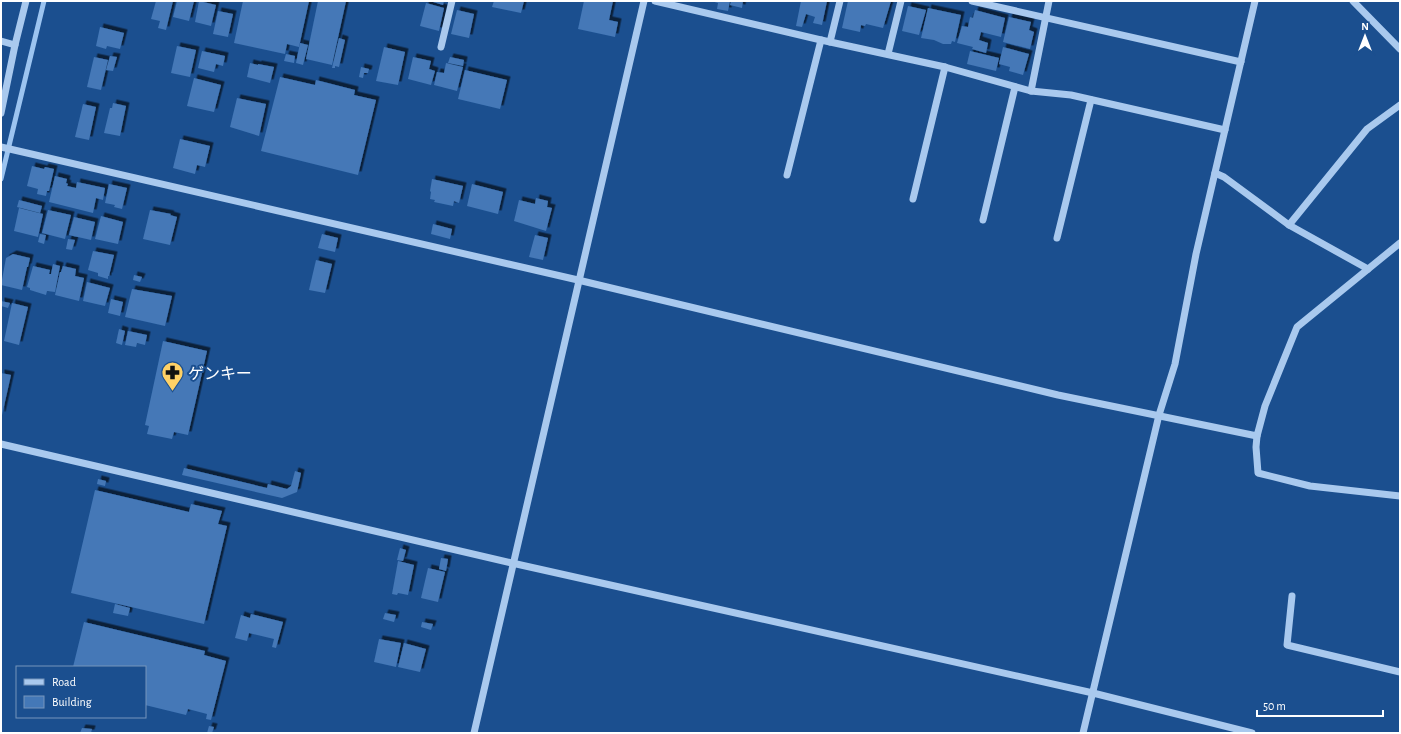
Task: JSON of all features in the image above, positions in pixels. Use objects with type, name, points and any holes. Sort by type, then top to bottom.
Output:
[{"type":"street","points":[[1,113],[26,1]]},
{"type":"street","points":[[441,47],[452,1]]},
{"type":"street","points":[[474,733],[512,563],[644,1]]},
{"type":"street","points":[[655,1],[945,67],[1031,91],[1071,95],[1225,130]]},
{"type":"street","points":[[830,42],[840,1]]},
{"type":"street","points":[[888,54],[900,1]]},
{"type":"street","points":[[972,1],[1241,62]]},
{"type":"street","points":[[1031,91],[1049,1]]},
{"type":"street","points":[[1083,733],[1159,415],[1175,364],[1196,254],[1255,1]]},
{"type":"street","points":[[1354,1],[1400,49]]},
{"type":"street","points":[[787,175],[821,40]]},
{"type":"street","points":[[1,41],[15,45]]},
{"type":"street","points":[[913,199],[945,67]]},
{"type":"street","points":[[983,220],[1015,87]]},
{"type":"street","points":[[1057,238],[1091,100]]},
{"type":"street","points":[[1289,225],[1368,129],[1400,105]]},
{"type":"street","points":[[1,147],[578,280],[1058,395],[1257,436]]},
{"type":"street","points":[[1215,173],[1224,177],[1289,225],[1368,268]]},
{"type":"street","points":[[1400,243],[1297,327],[1265,406],[1257,436],[1256,447],[1258,473],[1310,486],[1400,496]]},
{"type":"street","points":[[1,444],[512,563],[1092,693],[1252,733]]},
{"type":"street","points":[[1292,596],[1287,645],[1400,672]]},
{"type":"building","points":[[156,1],[173,1],[166,30],[158,28],[160,21],[151,19]]},
{"type":"building","points":[[177,1],[194,1],[189,21],[173,17]]},
{"type":"building","points":[[199,1],[216,5],[211,26],[195,22]]},
{"type":"building","points":[[243,1],[309,1],[299,47],[287,44],[285,54],[234,43]]},
{"type":"building","points":[[318,1],[346,1],[332,65],[306,59]]},
{"type":"building","points":[[430,1],[444,1],[443,5]]},
{"type":"building","points":[[494,1],[524,1],[521,13],[492,7]]},
{"type":"building","points":[[584,1],[613,1],[609,20],[618,22],[615,37],[578,29]]},
{"type":"building","points":[[711,1],[730,1],[728,11],[717,9],[718,3]]},
{"type":"building","points":[[731,1],[743,1],[742,8],[730,5]]},
{"type":"building","points":[[801,1],[827,1],[822,25],[813,23],[815,17],[806,14],[802,27],[796,26]]},
{"type":"building","points":[[848,1],[891,1],[883,28],[866,24],[865,26],[861,25],[860,32],[842,28]]},
{"type":"building","points":[[426,3],[444,8],[439,31],[420,26]]},
{"type":"building","points":[[908,6],[926,10],[919,35],[902,31]]},
{"type":"building","points":[[928,8],[961,15],[955,42],[952,41],[951,44],[943,44],[934,40],[921,38]]},
{"type":"building","points":[[457,10],[474,14],[469,38],[451,34]]},
{"type":"building","points":[[975,10],[1005,18],[1001,37],[981,32],[979,40],[988,43],[986,53],[972,49],[973,47],[957,43],[962,26],[968,27],[970,17],[973,18]]},
{"type":"building","points":[[218,11],[233,14],[228,37],[213,34]]},
{"type":"building","points":[[1009,17],[1031,22],[1029,30],[1034,32],[1030,49],[1003,42]]},
{"type":"building","points":[[100,27],[124,33],[120,49],[107,46],[106,49],[96,46]]},
{"type":"building","points":[[339,38],[345,40],[339,67],[335,66],[335,68],[332,68]]},
{"type":"building","points":[[300,43],[308,45],[303,65],[296,63]]},
{"type":"building","points":[[177,46],[196,50],[190,77],[171,73]]},
{"type":"building","points":[[384,47],[405,52],[398,85],[376,81]]},
{"type":"building","points":[[1003,47],[1029,54],[1023,75],[1009,71],[1010,67],[999,64]]},
{"type":"building","points":[[202,51],[225,56],[223,66],[216,64],[214,72],[198,68]]},
{"type":"building","points":[[970,51],[999,58],[996,71],[967,64]]},
{"type":"building","points":[[286,54],[295,56],[294,63],[284,61]]},
{"type":"building","points":[[110,56],[117,57],[113,71],[106,70]]},
{"type":"building","points":[[94,57],[108,60],[101,90],[87,87]]},
{"type":"building","points":[[413,57],[431,61],[429,69],[435,71],[431,85],[408,79]]},
{"type":"building","points":[[450,57],[464,60],[463,66],[448,63]]},
{"type":"building","points":[[250,63],[274,67],[270,83],[247,77]]},
{"type":"building","points":[[446,63],[463,67],[457,91],[434,85],[437,72],[444,73]]},
{"type":"building","points":[[361,67],[369,69],[368,73],[364,73],[363,78],[359,77]]},
{"type":"building","points":[[465,70],[507,80],[500,109],[458,99]]},
{"type":"building","points":[[280,77],[315,85],[316,80],[355,90],[354,95],[376,100],[358,175],[261,151]]},
{"type":"building","points":[[194,78],[221,85],[214,112],[187,106]]},
{"type":"building","points":[[237,98],[266,104],[259,136],[230,127]]},
{"type":"building","points":[[113,103],[126,106],[120,136],[104,133],[110,108],[112,108]]},
{"type":"building","points":[[83,104],[96,107],[89,140],[75,137]]},
{"type":"building","points":[[180,139],[210,146],[205,167],[197,165],[195,174],[173,168]]},
{"type":"building","points":[[32,166],[44,169],[45,167],[54,169],[49,191],[47,191],[46,196],[37,194],[38,189],[27,186]]},
{"type":"building","points":[[55,176],[67,179],[67,186],[76,188],[77,182],[105,188],[103,200],[96,198],[93,213],[49,202]]},
{"type":"building","points":[[432,179],[463,186],[459,203],[454,201],[453,206],[434,202],[435,200],[430,199]]},
{"type":"building","points":[[109,184],[127,188],[122,209],[114,207],[115,205],[105,203]]},
{"type":"building","points":[[472,184],[503,192],[498,214],[467,206]]},
{"type":"building","points":[[536,198],[548,201],[547,207],[552,208],[546,231],[514,221],[519,200],[535,204]]},
{"type":"building","points":[[19,200],[42,206],[40,213],[17,207]]},
{"type":"building","points":[[19,208],[43,214],[38,237],[14,231]]},
{"type":"building","points":[[48,210],[71,215],[65,239],[42,233]]},
{"type":"building","points":[[150,210],[171,214],[170,215],[177,217],[170,245],[143,239]]},
{"type":"building","points":[[101,216],[123,222],[118,244],[95,239]]},
{"type":"building","points":[[74,217],[95,222],[91,240],[69,235]]},
{"type":"building","points":[[433,224],[452,229],[450,239],[431,234]]},
{"type":"building","points":[[40,234],[46,235],[44,244],[38,242]]},
{"type":"building","points":[[322,234],[338,238],[335,252],[318,248]]},
{"type":"building","points":[[535,235],[548,238],[543,260],[529,257]]},
{"type":"building","points":[[68,239],[75,240],[72,250],[66,249]]},
{"type":"building","points":[[93,251],[114,255],[108,279],[98,276],[98,273],[88,270]]},
{"type":"building","points":[[13,254],[30,258],[22,290],[1,285],[6,258]]},
{"type":"building","points":[[316,260],[332,264],[325,293],[309,290]]},
{"type":"building","points":[[53,264],[60,266],[55,292],[47,291],[46,295],[30,290],[30,288],[27,287],[33,266],[50,270],[49,274],[51,274]]},
{"type":"building","points":[[63,266],[76,269],[75,276],[84,278],[79,301],[55,295],[60,272]]},
{"type":"building","points":[[134,275],[142,277],[140,282],[133,280]]},
{"type":"building","points":[[87,282],[110,288],[105,306],[83,301]]},
{"type":"building","points":[[132,289],[172,296],[165,326],[125,317]]},
{"type":"building","points":[[111,299],[123,302],[120,316],[108,313]]},
{"type":"building","points":[[1,301],[10,303],[8,308],[1,306]]},
{"type":"building","points":[[12,303],[28,307],[19,345],[4,341]]},
{"type":"building","points":[[119,329],[125,331],[122,345],[116,343]]},
{"type":"building","points":[[128,331],[147,335],[145,345],[137,343],[136,347],[125,345]]},
{"type":"building","points":[[163,341],[207,351],[188,435],[174,432],[172,439],[147,434],[149,426],[145,425]]},
{"type":"building","points":[[1,373],[11,375],[2,415],[1,415]]},
{"type":"building","points":[[184,468],[267,488],[268,484],[287,489],[291,486],[295,471],[301,473],[297,492],[282,498],[182,475]]},
{"type":"building","points":[[98,479],[106,481],[105,486],[97,484]]},
{"type":"building","points":[[95,490],[189,512],[191,504],[222,511],[218,524],[227,526],[204,624],[71,593]]},
{"type":"building","points":[[400,548],[406,550],[403,561],[397,560]]},
{"type":"building","points":[[441,558],[448,559],[446,571],[439,569]]},
{"type":"building","points":[[398,561],[414,565],[408,595],[398,593],[397,595],[392,594]]},
{"type":"building","points":[[428,568],[445,572],[438,602],[421,598]]},
{"type":"building","points":[[115,604],[130,608],[128,616],[113,613]]},
{"type":"building","points":[[385,613],[396,615],[394,622],[383,619]]},
{"type":"building","points":[[251,614],[283,622],[276,648],[272,647],[274,639],[249,633],[247,641],[235,638],[241,615],[250,618]]},
{"type":"building","points":[[84,622],[205,651],[204,655],[226,661],[211,720],[206,719],[207,714],[188,709],[186,715],[146,705],[146,666],[73,666]]},
{"type":"building","points":[[422,622],[433,624],[431,630],[421,627]]},
{"type":"building","points":[[379,639],[401,643],[396,667],[374,662]]},
{"type":"building","points":[[404,643],[426,649],[420,672],[398,667]]},
{"type":"building","points":[[209,726],[214,727],[212,733],[207,733]]},
{"type":"building","points":[[82,728],[92,729],[91,733],[80,733]]},
{"type":"waterway","points":[[1,179],[44,1]]},
{"type":"place","name":"ゲンキー","points":[[172,392]]}]
